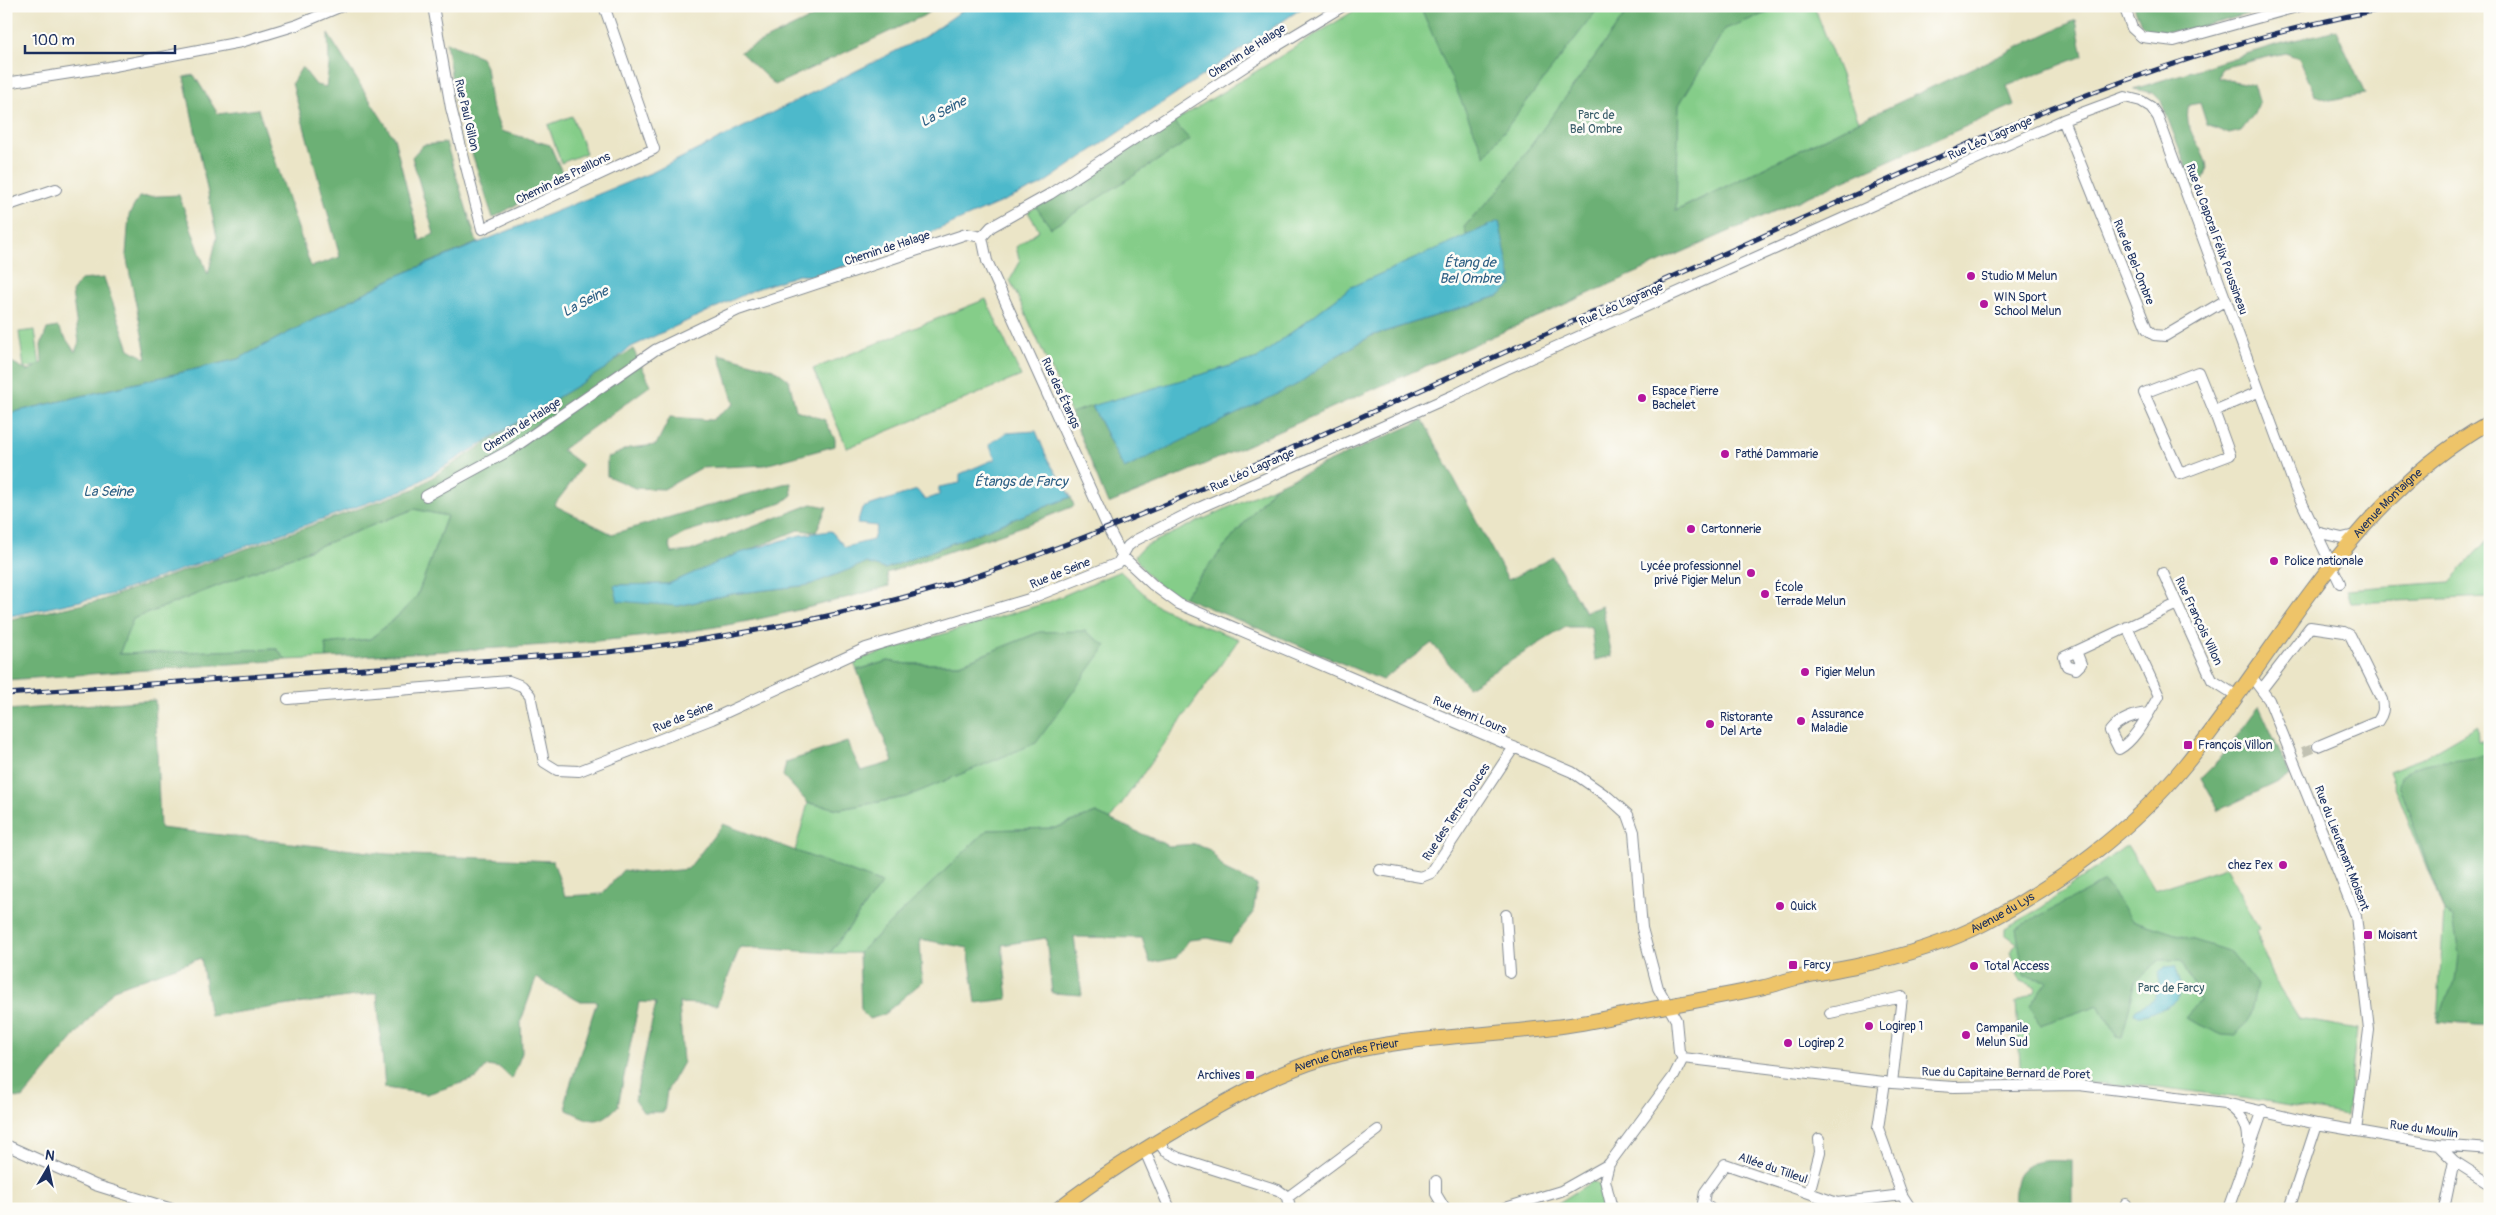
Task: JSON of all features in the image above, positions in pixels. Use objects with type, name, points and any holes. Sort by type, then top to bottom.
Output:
[{"type":"main road","name":"Avenue Montaigne","points":[[2252,676],[2330,567],[2355,535],[2385,502],[2433,459],[2465,436],[2490,422]]},
{"type":"main road","name":"Avenue du Lys","points":[[1669,1006],[1879,961],[1945,941],[1986,922],[2055,880],[2091,854],[2135,817],[2182,769],[2252,676]]},
{"type":"main road","name":"Avenue Charles Prieur","points":[[1058,1209],[1144,1149],[1264,1082],[1295,1068],[1333,1056],[1393,1042],[1554,1027],[1669,1006]]},
{"type":"street","points":[[6,83],[109,67],[240,42],[297,25],[320,10],[342,6]]},
{"type":"street","name":"Rue Paul Gillon","points":[[433,6],[451,108],[482,229]]},
{"type":"street","name":"Chemin des Praillons","points":[[482,229],[654,149],[604,6]]},
{"type":"street","name":"Chemin de Halage","points":[[426,496],[512,449],[654,350],[738,310],[966,234],[982,237],[991,227],[1050,194],[1270,50],[1343,6]]},
{"type":"street","points":[[2124,6],[2132,28],[2142,37],[2174,42],[2300,6]]},
{"type":"street","name":"Rue Léo Lagrange","points":[[1123,557],[1128,546],[1136,540],[1201,507],[1454,395],[1495,374],[2063,120],[2125,97],[2141,101]]},
{"type":"street","name":"Rue du Caporal Félix Poussineau","points":[[2141,101],[2151,107],[2158,118],[2258,392],[2296,490],[2330,567],[2340,583]]},
{"type":"street","name":"Rue de Bel-Ombre","points":[[2063,120],[2147,329],[2154,335],[2165,336],[2226,300]]},
{"type":"street","points":[[6,206],[56,189]]},
{"type":"street","name":"Rue des Étangs","points":[[982,237],[988,261],[1123,557]]},
{"type":"street","points":[[2198,372],[2214,411],[2230,455],[2180,474],[2144,393],[2198,372]]},
{"type":"street","points":[[2214,411],[2258,392]]},
{"type":"street","points":[[2316,532],[2342,538],[2355,535]]},
{"type":"street","name":"Rue de Seine","points":[[288,699],[509,681],[522,686],[530,695],[544,762],[557,770],[579,771],[712,719],[866,648],[1029,599],[1118,563],[1123,557]]},
{"type":"street","name":"Rue Henri Lours","points":[[1123,557],[1153,585],[1179,604],[1572,772],[1608,797],[1628,815],[1634,832],[1642,928],[1658,988],[1677,1024],[1679,1052],[1683,1058]]},
{"type":"street","name":"Rue François Villon","points":[[2163,573],[2212,680],[2237,696]]},
{"type":"street","points":[[2076,651],[2177,604]]},
{"type":"street","points":[[2262,689],[2310,627],[2344,632],[2350,635],[2382,700],[2384,708],[2381,717],[2370,725],[2318,746]]},
{"type":"street","points":[[2127,628],[2159,696],[2148,713]]},
{"type":"street","name":"Rue du Lieutenant Moisant","points":[[2252,676],[2269,700],[2356,916],[2369,1030],[2356,1130]]},
{"type":"street","name":"Rue des Terres Douces","points":[[1380,870],[1421,877],[1431,873],[1514,747]]},
{"type":"street","points":[[2292,756],[2303,752]]},
{"type":"street","points":[[1506,915],[1510,974]]},
{"type":"street","points":[[1830,1013],[1902,997],[1888,1082],[1878,1128],[1902,1195],[1911,1209]]},
{"type":"street","points":[[1612,1209],[1605,1180],[1609,1164],[1674,1076],[1683,1058]]},
{"type":"street","name":"Rue du Capitaine Bernard de Poret","points":[[1683,1058],[1888,1082],[1954,1087],[2079,1085],[2225,1103],[2263,1110],[2317,1124],[2356,1130]]},
{"type":"street","points":[[2225,1103],[2238,1112],[2244,1121],[2248,1133],[2248,1151]]},
{"type":"street","points":[[2228,1209],[2263,1110]]},
{"type":"street","points":[[2289,1209],[2317,1124]]},
{"type":"street","points":[[1288,1197],[1378,1130]]},
{"type":"street","name":"Rue du Moulin","points":[[2356,1130],[2438,1145],[2490,1149]]},
{"type":"street","points":[[1819,1139],[1820,1152],[1809,1193],[1837,1203],[1893,1194],[1902,1195]]},
{"type":"street","points":[[1158,1141],[1165,1151],[1179,1158],[1278,1190],[1288,1197],[1290,1209]]},
{"type":"street","points":[[6,1145],[95,1185],[172,1209]]},
{"type":"street","points":[[2438,1145],[2454,1161],[2490,1184]]},
{"type":"street","points":[[1144,1149],[1170,1209]]},
{"type":"street","points":[[2444,1209],[2454,1161]]},
{"type":"street","points":[[1502,1209],[1561,1191],[1609,1164]]},
{"type":"street","name":"Allée du Tilleul","points":[[1711,1209],[1703,1203],[1704,1192],[1725,1164],[1809,1193]]},
{"type":"street","points":[[1594,1173],[1605,1180]]},
{"type":"street","points":[[1436,1181],[1436,1194],[1445,1209]]},
{"type":"green space","points":[[828,6],[938,6],[923,16],[775,85],[740,52],[811,18]]},
{"type":"green space","name":"Parc de Bel Ombre","points":[[1362,6],[1814,6],[1859,121],[1549,273],[1499,190],[1464,227],[1467,236],[1351,287],[1258,358],[1071,413],[1010,280],[1020,262],[1016,247],[1039,230],[1028,212]]},
{"type":"green space","points":[[1420,6],[1600,6],[1485,156]]},
{"type":"green space","name":"Parc de Bel Ombre","points":[[1631,6],[1785,6],[1725,29],[1679,105],[1676,211],[1859,121],[2076,20],[2083,56],[2007,86],[2014,105],[1178,476],[1108,504],[1071,413],[1092,406],[1124,469],[1371,336],[1499,296],[1499,221],[1467,236],[1464,227],[1499,190]]},
{"type":"green space","points":[[2134,6],[2274,6],[2210,25],[2174,31],[2159,31],[2148,29],[2143,25]]},
{"type":"green space","points":[[2336,30],[2365,94],[2329,100],[2315,95],[2299,58],[2285,53],[2221,68],[2218,78],[2254,85],[2259,101],[2254,114],[2241,131],[2229,134],[2207,125],[2200,103],[2189,105],[2189,126],[2202,152],[2207,168],[2204,178],[2195,189],[2161,101],[2153,93],[2134,89],[2275,45]]},
{"type":"green space","points":[[328,34],[394,138],[420,241],[434,234],[412,157],[423,145],[446,143],[477,243],[397,276],[238,359],[6,414],[6,359],[28,371],[42,363],[41,345],[47,329],[58,327],[75,352],[79,342],[72,292],[81,280],[104,278],[129,349],[147,359],[126,255],[129,215],[139,197],[179,195],[208,275],[217,237],[184,77],[194,75],[218,114],[258,109],[311,267],[340,257],[292,83],[302,67],[316,85],[326,87],[329,65]]},
{"type":"green space","points":[[446,42],[481,57],[486,67],[491,104],[501,131],[550,145],[564,177],[493,218],[455,101]]},
{"type":"green space","points":[[572,116],[586,153],[561,163],[548,125]]},
{"type":"green space","points":[[1174,122],[1190,140],[1051,228],[1036,207]]},
{"type":"green space","points":[[986,299],[1021,376],[847,448],[813,369]]},
{"type":"green space","points":[[35,330],[40,366],[24,368],[19,332]]},
{"type":"green space","points":[[633,349],[651,385],[562,450],[582,465],[554,505],[612,534],[791,483],[792,495],[782,503],[686,532],[669,543],[672,553],[690,551],[812,504],[827,507],[816,532],[798,530],[668,584],[615,585],[678,606],[731,594],[809,585],[866,562],[885,569],[1071,497],[1074,506],[1026,525],[887,573],[889,586],[813,607],[761,618],[708,628],[638,637],[505,648],[327,658],[325,644],[370,639],[399,615],[417,596],[447,516],[414,509],[133,619],[119,654],[277,649],[286,660],[6,680],[6,620],[99,601],[414,489]]},
{"type":"green space","points":[[719,354],[774,369],[789,380],[796,410],[825,420],[835,439],[835,446],[765,465],[701,468],[664,489],[635,488],[607,476],[607,458],[629,448],[656,445],[670,417],[712,420],[734,404]]},
{"type":"green space","points":[[1423,420],[1508,580],[1553,557],[1585,612],[1602,606],[1612,656],[1595,660],[1591,627],[1566,627],[1468,687],[1432,643],[1382,680],[1183,597],[1275,486]]},
{"type":"green space","points":[[1275,486],[1183,597],[1168,592],[1154,582],[1135,556],[1143,547]]},
{"type":"green space","points":[[414,509],[447,516],[417,596],[399,615],[370,639],[326,644],[327,658],[286,660],[277,649],[119,654],[133,619]]},
{"type":"green space","points":[[2490,537],[2490,597],[2351,603],[2347,589],[2449,582]]},
{"type":"green space","points":[[1120,571],[1156,605],[1182,618],[1239,639],[1110,820],[1096,813],[1055,828],[987,830],[859,953],[830,953],[882,883],[795,851],[808,803],[840,809],[906,797],[1040,632],[960,664],[907,664],[888,661],[857,670],[853,661],[1046,603]]},
{"type":"green space","points":[[1085,631],[1106,646],[1036,743],[906,797],[840,809],[808,803],[783,776],[786,762],[847,742],[861,771],[893,762],[857,670],[888,661],[907,664],[960,664],[1040,632]]},
{"type":"green space","points":[[155,700],[160,828],[387,854],[553,861],[565,896],[602,894],[623,870],[648,873],[688,869],[723,824],[882,883],[830,953],[740,947],[717,1005],[679,1003],[683,1062],[667,1091],[664,1112],[643,1112],[635,1100],[656,1003],[639,1002],[618,1106],[605,1117],[594,1120],[567,1110],[566,1098],[597,1001],[579,1001],[536,978],[521,1021],[522,1053],[512,1079],[500,1068],[487,1066],[477,1078],[427,1094],[385,1088],[377,993],[210,1016],[201,958],[114,989],[23,1098],[6,1097],[6,710]]},
{"type":"green space","points":[[2259,706],[2291,776],[2219,810],[2201,778],[2220,759]]},
{"type":"green space","points":[[2477,726],[2478,741],[2490,741],[2490,1026],[2437,1022],[2444,912],[2389,771],[2422,758]]},
{"type":"green space","points":[[2490,753],[2490,1026],[2437,1022],[2444,1001],[2456,981],[2459,955],[2453,917],[2444,912],[2399,784],[2401,776],[2418,766],[2435,762],[2461,760]]},
{"type":"green space","points":[[1096,813],[1169,846],[1195,844],[1210,850],[1225,870],[1257,885],[1253,914],[1229,943],[1208,938],[1189,940],[1176,958],[1150,963],[1142,938],[1074,937],[1082,995],[1052,993],[1046,938],[1002,945],[1008,999],[976,1003],[968,948],[920,939],[922,982],[883,1015],[869,1019],[861,1011],[859,953],[987,830],[1055,828]]},
{"type":"green space","name":"Parc de Farcy","points":[[2127,845],[2155,890],[2226,867],[2259,929],[2256,931],[2272,976],[2299,1019],[2357,1029],[2347,1116],[2248,1099],[2159,1087],[2021,1079],[2016,1002],[2035,992],[2036,987],[2020,981],[2010,952],[2017,943],[2005,934],[2005,928],[2041,908]]},
{"type":"green space","points":[[2104,882],[2132,920],[2231,952],[2257,985],[2249,1020],[2235,1036],[2222,1035],[2185,1018],[2200,1001],[2181,960],[2160,960],[2136,980],[2122,1038],[2117,1037],[2099,1005],[2040,1025],[2030,1005],[2048,981],[2024,976],[2016,928]]},
{"type":"green space","points":[[2072,1161],[2072,1209],[2050,1209],[2014,1202],[2017,1180],[2019,1174],[2024,1169],[2036,1162]]},
{"type":"green space","points":[[1593,1181],[1601,1186],[1607,1209],[1516,1209],[1555,1205]]},
{"type":"water","name":"La Seine","points":[[969,6],[1305,6],[1041,185],[881,254],[815,276],[798,275],[756,289],[629,348],[606,368],[409,488],[113,594],[6,617],[6,414],[238,359],[397,276],[653,172],[924,37]]},
{"type":"water","name":"Étang de Bel Ombre","points":[[1499,221],[1512,285],[1499,296],[1371,336],[1335,357],[1298,384],[1124,469],[1092,406],[1258,358],[1351,287]]},
{"type":"water","name":"Étangs de Farcy","points":[[1036,431],[1048,460],[1071,497],[885,569],[866,563],[809,585],[731,594],[678,606],[618,601],[614,585],[668,584],[737,554],[800,535],[831,531],[845,547],[873,540],[877,526],[857,524],[862,508],[917,490],[925,500],[939,495],[939,487],[960,483],[960,474],[995,459],[989,444],[1006,433]]},
{"type":"water","points":[[2175,966],[2180,982],[2180,994],[2173,1003],[2149,1013],[2134,1014],[2136,1009],[2156,996],[2159,973],[2165,967]]},
{"type":"tunnel","points":[[2303,752],[2318,746]]},
{"type":"railway","points":[[6,694],[608,652],[744,633],[834,615],[923,592],[1046,552],[1176,500],[2020,121],[2126,80],[2233,45],[2343,17],[2399,6]]},
{"type":"place","name":"Studio M Melun","points":[[1971,276]]},
{"type":"place","name":"WIN Sport School Melun","points":[[1984,304]]},
{"type":"place","name":"Espace Pierre Bachelet","points":[[1642,398]]},
{"type":"place","name":"Pathé Dammarie","points":[[1725,454]]},
{"type":"place","name":"Cartonnerie","points":[[1691,529]]},
{"type":"place","name":"Police nationale","points":[[2274,561]]},
{"type":"place","name":"Lycée professionnel privé Pigier Melun","points":[[1751,573]]},
{"type":"place","name":"École Terrade Melun","points":[[1765,594]]},
{"type":"place","name":"Pigier Melun","points":[[1805,672]]},
{"type":"place","name":"Assurance Maladie","points":[[1801,721]]},
{"type":"place","name":"Ristorante Del Arte","points":[[1710,724]]},
{"type":"place","name":"François Villon","points":[[2188,745]]},
{"type":"place","name":"chez Pex","points":[[2283,865]]},
{"type":"place","name":"Quick","points":[[1780,906]]},
{"type":"place","name":"Moisant","points":[[2368,935]]},
{"type":"place","name":"Farcy","points":[[1793,965]]},
{"type":"place","name":"Total Access","points":[[1974,966]]},
{"type":"place","name":"Logirep 1","points":[[1869,1026]]},
{"type":"place","name":"Campanile Melun Sud","points":[[1966,1035]]},
{"type":"place","name":"Logirep 2","points":[[1788,1043]]},
{"type":"place","name":"Archives","points":[[1250,1075]]}]
